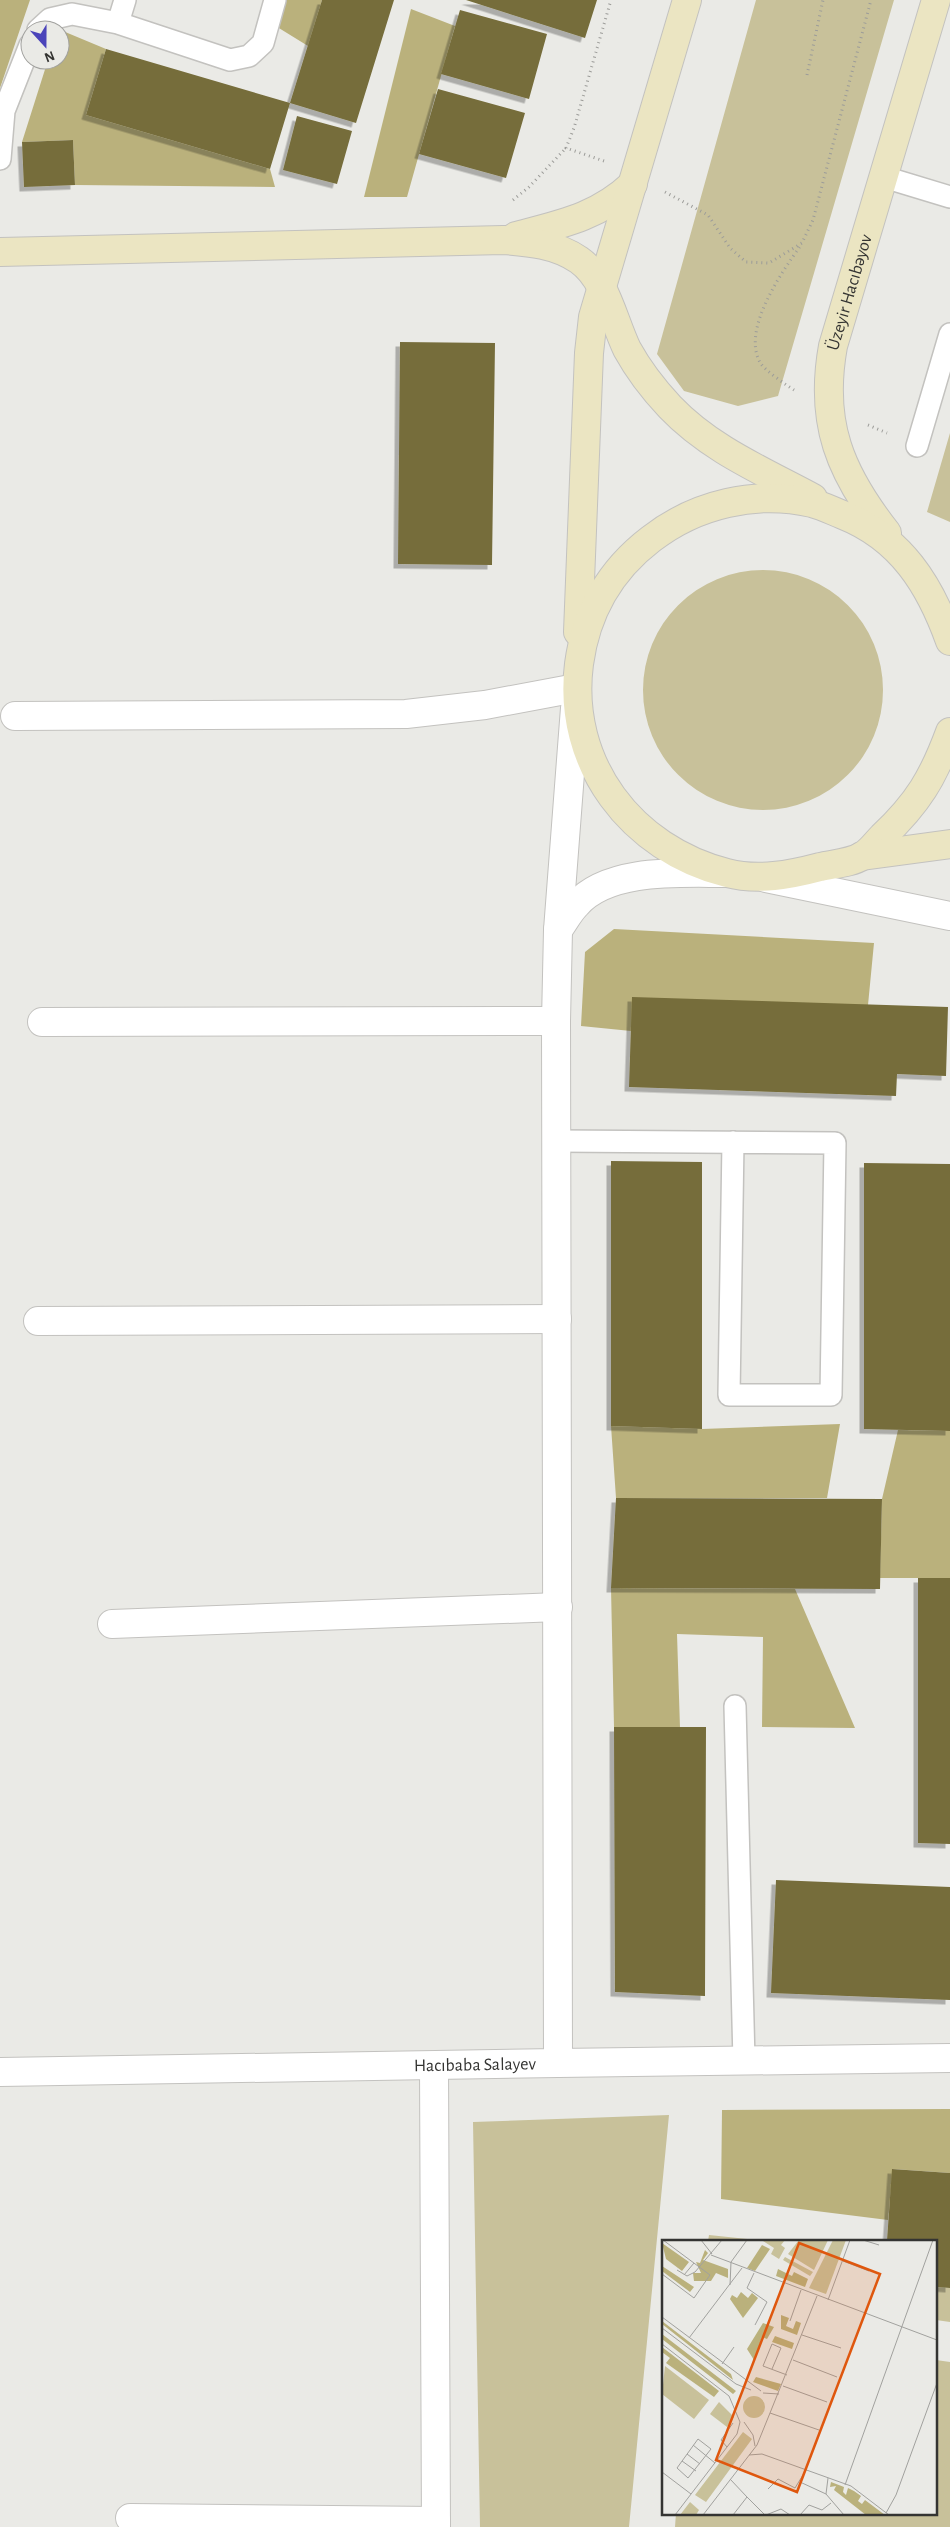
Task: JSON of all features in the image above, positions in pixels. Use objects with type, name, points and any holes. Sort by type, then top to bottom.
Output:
[{"type":"main road","points":[[687,0],[593,318],[589,353],[576,688],[583,739],[604,787],[637,827],[680,856],[728,873],[760,876],[791,875],[862,856],[950,844]]},
{"type":"main road","name":"Üzeyir Hacıbəyov","points":[[916,570],[870,511],[851,482],[836,442],[828,408],[827,377],[833,346],[936,0]]},
{"type":"main road","points":[[503,240],[575,221],[615,200],[634,180]]},
{"type":"main road","points":[[0,252],[503,240],[541,243],[567,253],[588,268],[601,287],[628,350],[647,379],[689,425],[717,448],[858,521],[889,543],[916,570],[950,609]]},
{"type":"main road","points":[[576,688],[583,636],[602,592],[632,554],[671,524],[716,504],[764,498],[812,503],[858,521]]},
{"type":"main road","points":[[916,570],[937,606],[950,641]]},
{"type":"main road","points":[[862,856],[915,804],[937,768],[950,732]]},
{"type":"street","points":[[15,716],[406,714],[485,705],[576,688],[558,930],[556,1021],[558,2063]]},
{"type":"street","points":[[558,930],[576,904],[608,884],[629,878],[672,873],[728,873]]},
{"type":"street","points":[[760,876],[950,916]]},
{"type":"street","points":[[42,1022],[556,1021]]},
{"type":"street","points":[[38,1321],[557,1319]]},
{"type":"street","points":[[112,1624],[558,1607]]},
{"type":"street","name":"Hacıbaba Salayev","points":[[0,2072],[950,2058]]},
{"type":"street","points":[[130,2518],[436,2524],[434,2066]]},
{"type":"lane","points":[[118,23],[126,0]]},
{"type":"lane","points":[[48,20],[72,14],[118,23],[230,60],[249,56],[263,43],[275,0]]},
{"type":"lane","points":[[0,159],[2,111],[20,69]]},
{"type":"lane","points":[[884,177],[950,197]]},
{"type":"lane","points":[[917,446],[950,334]]},
{"type":"lane","points":[[557,1141],[733,1142],[835,1143],[831,1395],[729,1395],[733,1142]]},
{"type":"lane","points":[[735,1706],[744,2061]]},
{"type":"path","points":[[503,240],[501,208],[530,187],[566,148],[574,128],[611,0]]},
{"type":"path","points":[[808,75],[823,0]]},
{"type":"path","points":[[566,148],[595,158],[634,180],[708,214],[730,248],[746,262],[769,263],[802,243],[813,220],[871,0]]},
{"type":"shaded area","points":[[0,0],[30,0],[23,20],[20,20],[20,29],[0,88]]},
{"type":"shaded area","points":[[281,0],[322,0],[308,46],[274,25]]},
{"type":"shaded area","points":[[756,0],[894,0],[778,396],[738,406],[684,391],[657,354]]},
{"type":"shaded area","points":[[411,9],[455,26],[407,197],[364,197]]},
{"type":"shaded area","points":[[70,34],[106,49],[86,115],[270,169],[275,187],[75,185],[73,140],[22,142],[45,70],[70,70]]},
{"type":"shaded area","points":[[950,433],[950,522],[927,512]]},
{"type":"shaded area","points":[[763,570],[786,573],[809,580],[829,591],[848,605],[862,624],[873,644],[880,667],[883,690],[880,713],[873,736],[862,756],[848,775],[829,789],[809,800],[786,807],[763,810],[740,807],[717,800],[697,789],[678,775],[664,756],[653,736],[646,713],[643,690],[646,667],[653,644],[664,624],[678,605],[697,591],[717,580],[740,573]]},
{"type":"shaded area","points":[[614,929],[874,943],[868,1005],[631,1031],[581,1026],[585,952]]},
{"type":"shaded area","points":[[840,1424],[827,1498],[616,1498],[611,1426],[702,1429]]},
{"type":"shaded area","points":[[898,1430],[950,1431],[950,1578],[880,1578],[882,1499]]},
{"type":"shaded area","points":[[611,1588],[795,1589],[855,1728],[762,1727],[763,1637],[677,1634],[680,1728],[614,1727]]},
{"type":"shaded area","points":[[950,2109],[950,2173],[893,2169],[888,2220],[721,2199],[722,2110]]},
{"type":"shaded area","points":[[669,2115],[629,2527],[480,2527],[473,2122]]},
{"type":"shaded area","points":[[709,2235],[756,2240],[708,2240]]},
{"type":"shaded area","points":[[938,2287],[950,2288],[950,2322],[938,2320]]},
{"type":"shaded area","points":[[938,2360],[950,2362],[950,2527],[675,2527],[676,2514],[938,2514]]},
{"type":"building","points":[[322,0],[394,0],[356,123],[290,103]]},
{"type":"building","points":[[466,0],[597,0],[585,38]]},
{"type":"building","points":[[460,10],[547,34],[529,99],[441,74]]},
{"type":"building","points":[[106,49],[290,103],[270,169],[86,115]]},
{"type":"building","points":[[438,89],[525,113],[506,178],[419,154]]},
{"type":"building","points":[[297,116],[352,131],[337,184],[283,170]]},
{"type":"building","points":[[73,140],[75,185],[24,187],[22,142]]},
{"type":"building","points":[[400,342],[495,343],[492,565],[398,564]]},
{"type":"building","points":[[632,997],[948,1007],[946,1076],[897,1074],[896,1096],[629,1087]]},
{"type":"building","points":[[611,1161],[702,1162],[702,1429],[611,1426]]},
{"type":"building","points":[[864,1163],[950,1164],[950,1431],[864,1429]]},
{"type":"building","points":[[616,1498],[882,1499],[880,1589],[611,1588]]},
{"type":"building","points":[[918,1578],[950,1578],[950,1844],[918,1843]]},
{"type":"building","points":[[614,1727],[706,1727],[705,1996],[615,1992]]},
{"type":"building","points":[[776,1880],[950,1887],[950,2000],[771,1993]]},
{"type":"building","points":[[892,2169],[950,2173],[950,2288],[938,2287],[938,2240],[887,2240]]}]
